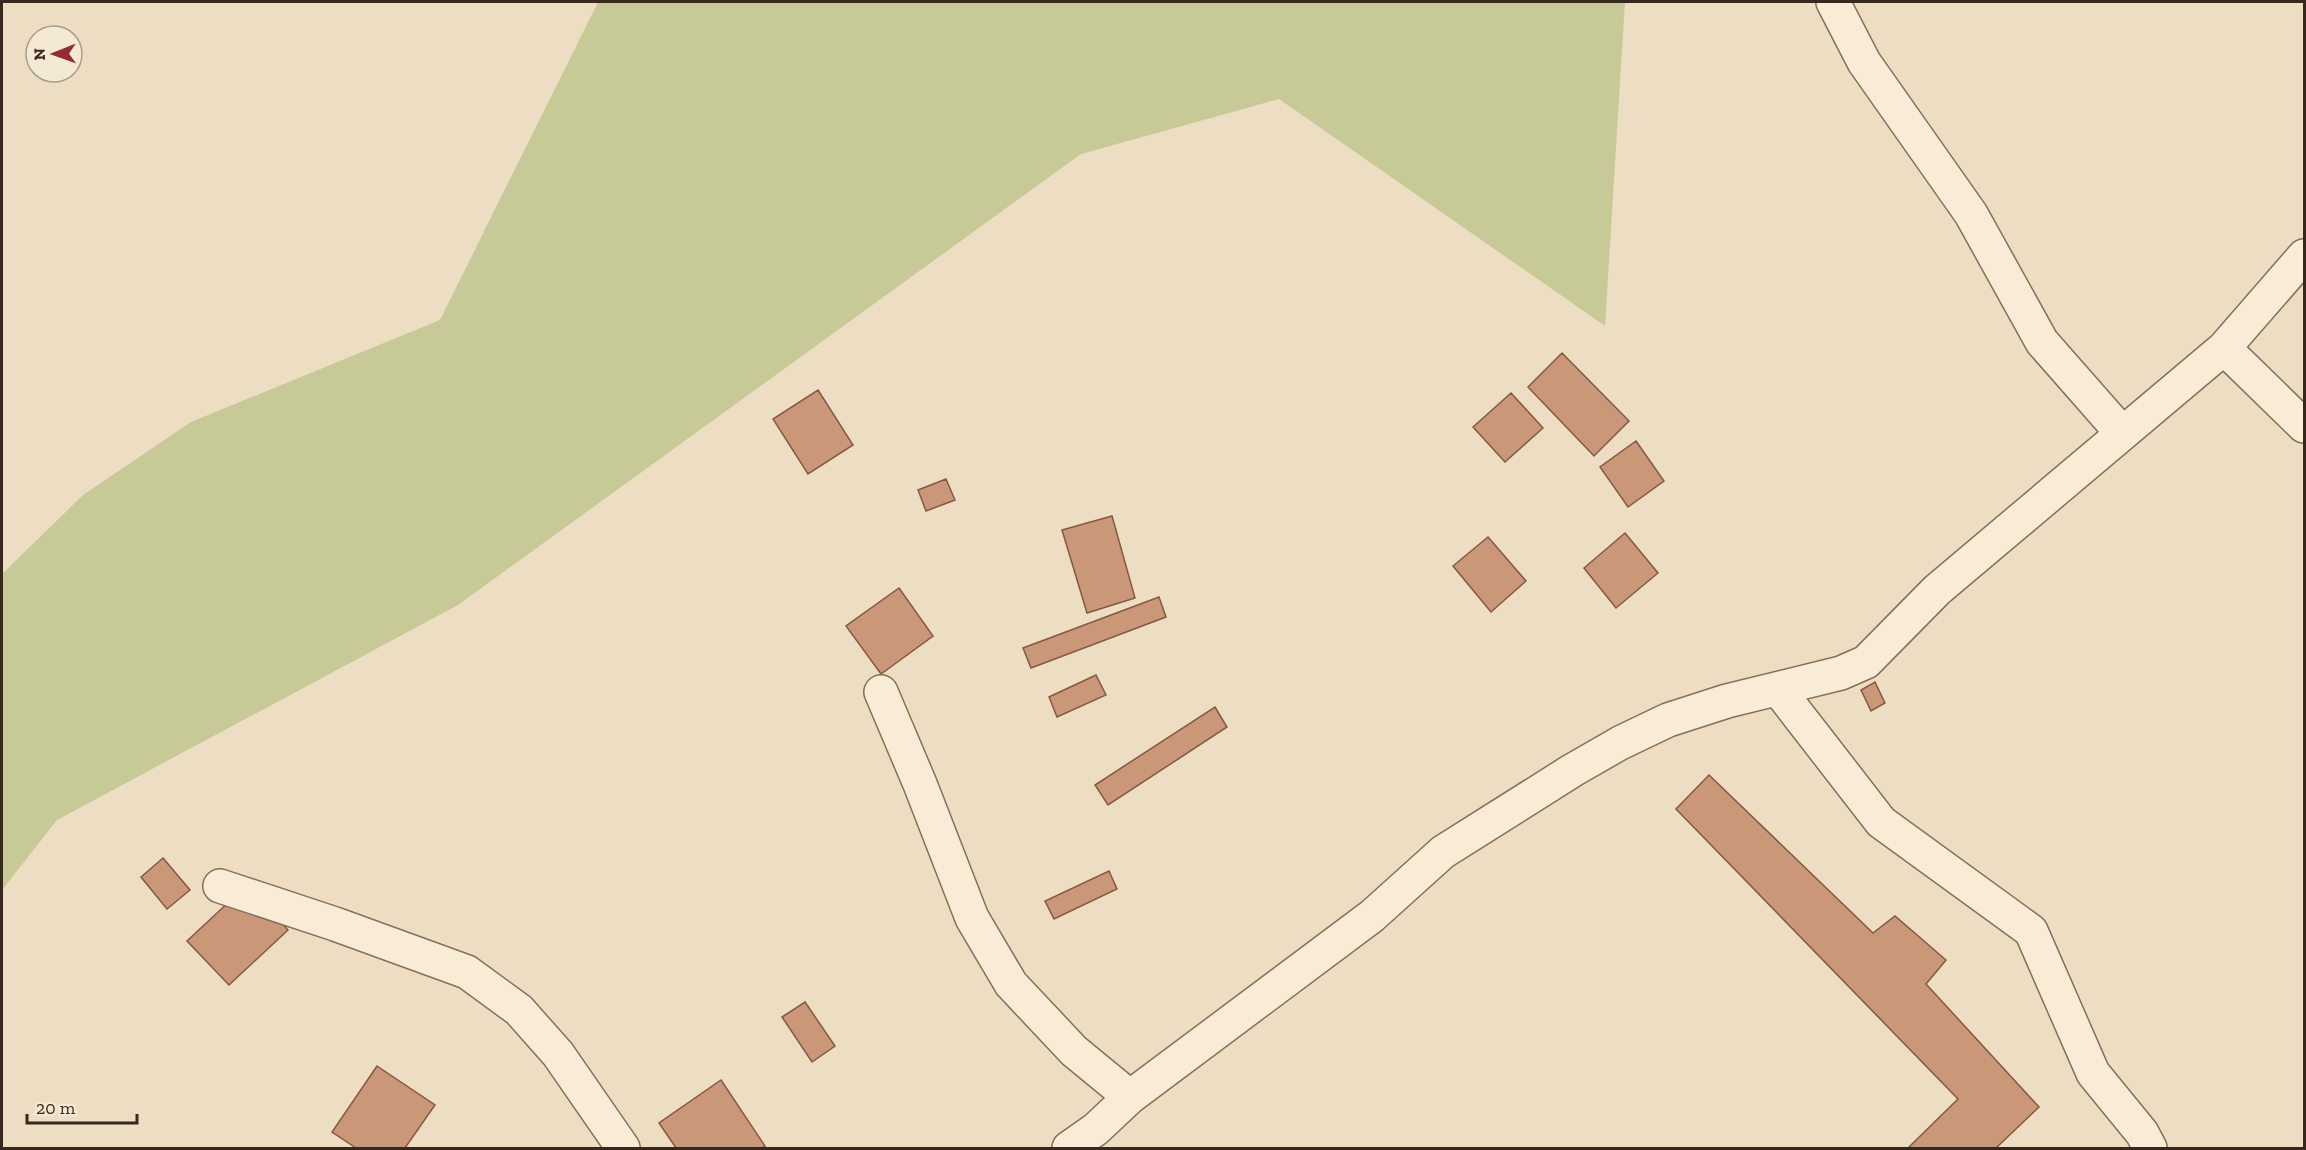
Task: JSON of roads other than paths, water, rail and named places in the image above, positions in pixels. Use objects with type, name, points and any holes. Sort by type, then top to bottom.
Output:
[{"type":"street","points":[[1833,2],[1864,62],[1971,214],[2042,342],[2122,433]]},
{"type":"street","points":[[1069,1149],[1096,1129],[1130,1097],[1372,916],[1443,852],[1563,777],[1620,743],[1668,720],[1727,700],[1841,673],[1866,663],[1937,590],[2224,348],[2304,256]]},
{"type":"street","points":[[2224,348],[2304,426]]},
{"type":"street","points":[[1778,689],[1881,822],[2031,931],[2093,1073],[2142,1134],[2150,1149]]},
{"type":"street","points":[[881,692],[920,784],[972,918],[1011,984],[1074,1051],[1130,1097]]},
{"type":"street","points":[[220,886],[335,924],[467,972],[519,1010],[535,1027],[558,1054],[623,1149]]}]
